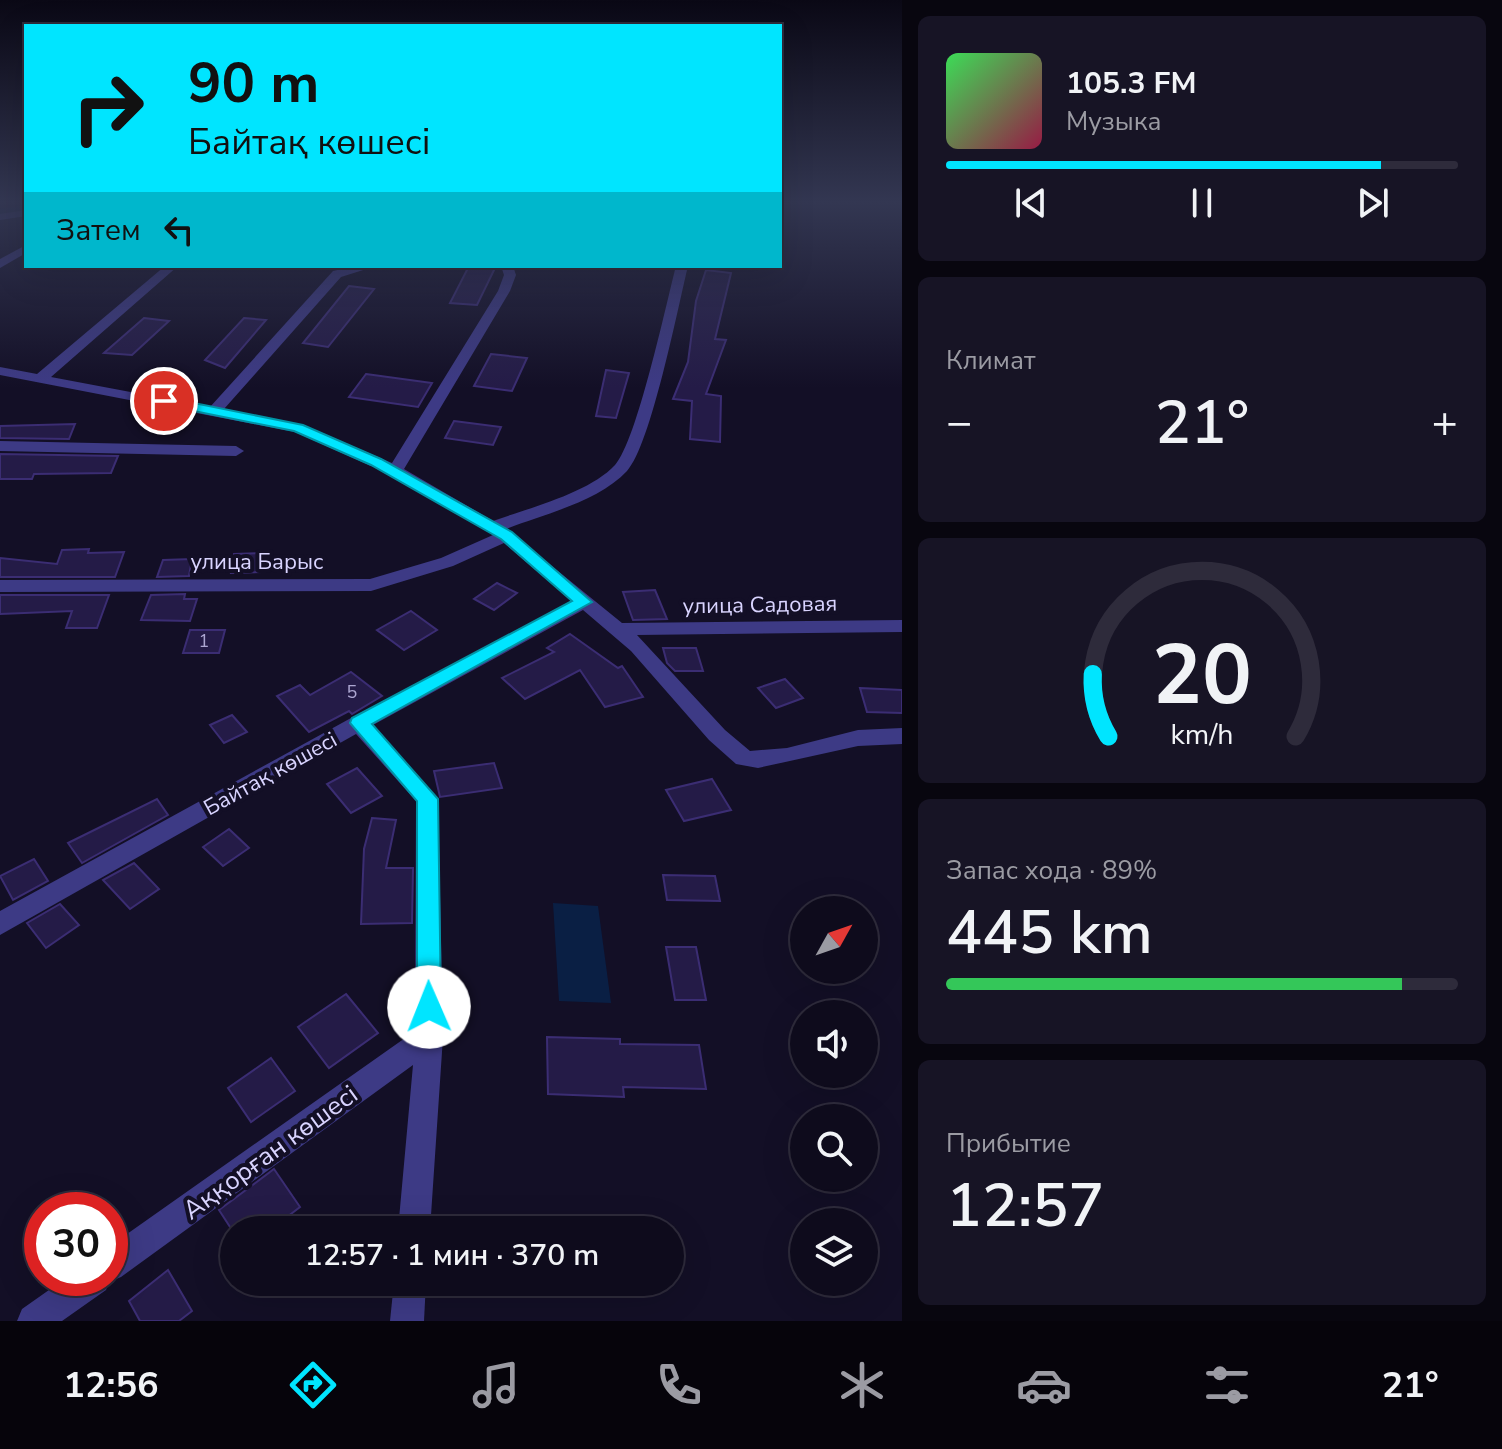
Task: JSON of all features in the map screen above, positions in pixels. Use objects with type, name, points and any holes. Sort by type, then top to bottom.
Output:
[{"type":"street","points":[[41,378],[170,268]]},
{"type":"street","points":[[214,411],[337,274],[362,268]]},
{"type":"street","points":[[395,471],[504,291],[510,275],[508,268]]},
{"type":"street","name":"улица Барыс","points":[[0,586],[371,585],[447,562],[500,532],[570,499],[624,466],[640,424],[680,268]]},
{"type":"street","points":[[0,371],[214,411],[319,435],[395,471],[500,532],[618,629],[638,646],[717,735],[744,758],[758,760],[787,756],[858,738],[902,736]]},
{"type":"street","points":[[0,446],[236,451]]},
{"type":"street","name":"Байтақ көшесі","points":[[0,924],[359,723],[584,602]]},
{"type":"street","name":"улица Садовая","points":[[618,629],[902,626]]},
{"type":"street","points":[[359,723],[427,799],[429,1037],[415,1216]]},
{"type":"street","name":"Аққорған көшесі","points":[[128,1253],[429,1037]]},
{"type":"street","points":[[34,1321],[69,1296]]},
{"type":"street","points":[[407,1321],[409,1296]]},
{"type":"water","points":[[553,903],[598,906],[611,1003],[559,1001]]},
{"type":"building","points":[[468,268],[495,268],[477,305],[450,303]]},
{"type":"building","points":[[706,270],[731,273],[715,339],[726,340],[706,394],[721,396],[720,442],[690,439],[692,401],[673,399],[688,362],[696,301]]},
{"type":"building","points":[[349,286],[374,289],[328,347],[303,343]]},
{"type":"building","points":[[144,318],[169,321],[132,355],[104,353]]},
{"type":"building","points":[[244,318],[266,320],[225,368],[205,360]]},
{"type":"building","points":[[491,354],[527,358],[512,391],[474,386]]},
{"type":"building","points":[[606,370],[629,373],[616,418],[596,416]]},
{"type":"building","points":[[366,374],[432,383],[418,407],[349,397]]},
{"type":"building","points":[[454,421],[501,427],[493,445],[445,438]]},
{"type":"building","points":[[75,424],[69,439],[0,438],[0,426]]},
{"type":"building","points":[[0,454],[118,456],[111,473],[34,474],[32,479],[0,479]]},
{"type":"building","points":[[89,549],[88,553],[124,552],[115,577],[0,577],[0,558],[57,564],[62,550]]},
{"type":"building","points":[[264,553],[261,572],[231,573],[234,554]]},
{"type":"building","points":[[192,559],[189,576],[157,577],[163,560]]},
{"type":"building","points":[[497,583],[517,593],[494,610],[474,599]]},
{"type":"building","points":[[655,590],[667,619],[633,620],[623,592]]},
{"type":"building","points":[[185,594],[184,599],[197,599],[190,621],[141,620],[151,595]]},
{"type":"building","points":[[0,595],[109,595],[97,628],[66,628],[72,611],[0,614]]},
{"type":"building","points":[[411,611],[437,630],[404,650],[377,630]]},
{"type":"building","points":[[190,630],[225,630],[219,653],[183,653]]},
{"type":"building","points":[[570,634],[618,668],[622,666],[643,697],[605,707],[580,670],[525,699],[502,678],[554,652],[547,648]]},
{"type":"building","points":[[663,648],[696,648],[703,671],[675,671],[667,663]]},
{"type":"building","points":[[351,672],[382,696],[352,714],[349,711],[309,732],[277,696],[300,685],[310,695]]},
{"type":"building","points":[[785,679],[803,698],[776,708],[758,688]]},
{"type":"building","points":[[860,688],[902,690],[902,713],[867,712]]},
{"type":"building","points":[[232,715],[247,732],[224,743],[210,725]]},
{"type":"building","points":[[494,763],[502,788],[440,797],[434,771]]},
{"type":"building","points":[[357,768],[382,796],[351,813],[327,784]]},
{"type":"building","points":[[712,779],[731,810],[684,821],[666,790]]},
{"type":"building","points":[[157,799],[168,815],[82,863],[68,843]]},
{"type":"building","points":[[372,818],[396,820],[386,868],[413,868],[412,923],[361,924],[364,849]]},
{"type":"building","points":[[229,829],[249,848],[223,866],[203,847]]},
{"type":"building","points":[[34,859],[48,881],[13,900],[0,876]]},
{"type":"building","points":[[134,863],[159,889],[130,909],[103,880]]},
{"type":"building","points":[[663,875],[715,876],[720,901],[667,900]]},
{"type":"building","points":[[60,904],[79,925],[46,948],[27,923]]},
{"type":"building","points":[[666,947],[696,947],[706,1000],[675,1000]]},
{"type":"building","points":[[346,994],[378,1033],[329,1068],[298,1027]]},
{"type":"building","points":[[547,1037],[620,1039],[620,1044],[699,1045],[706,1089],[623,1087],[624,1097],[548,1094]]},
{"type":"building","points":[[271,1058],[295,1091],[251,1122],[228,1088]]},
{"type":"building","points":[[274,1169],[300,1207],[288,1216],[223,1216],[219,1210]]},
{"type":"building","points":[[168,1270],[192,1311],[179,1321],[140,1321],[129,1301]]},
{"type":"route","points":[[164,401],[298,428],[395,471],[494,527],[584,602],[359,723],[427,799],[429,1007]]}]
